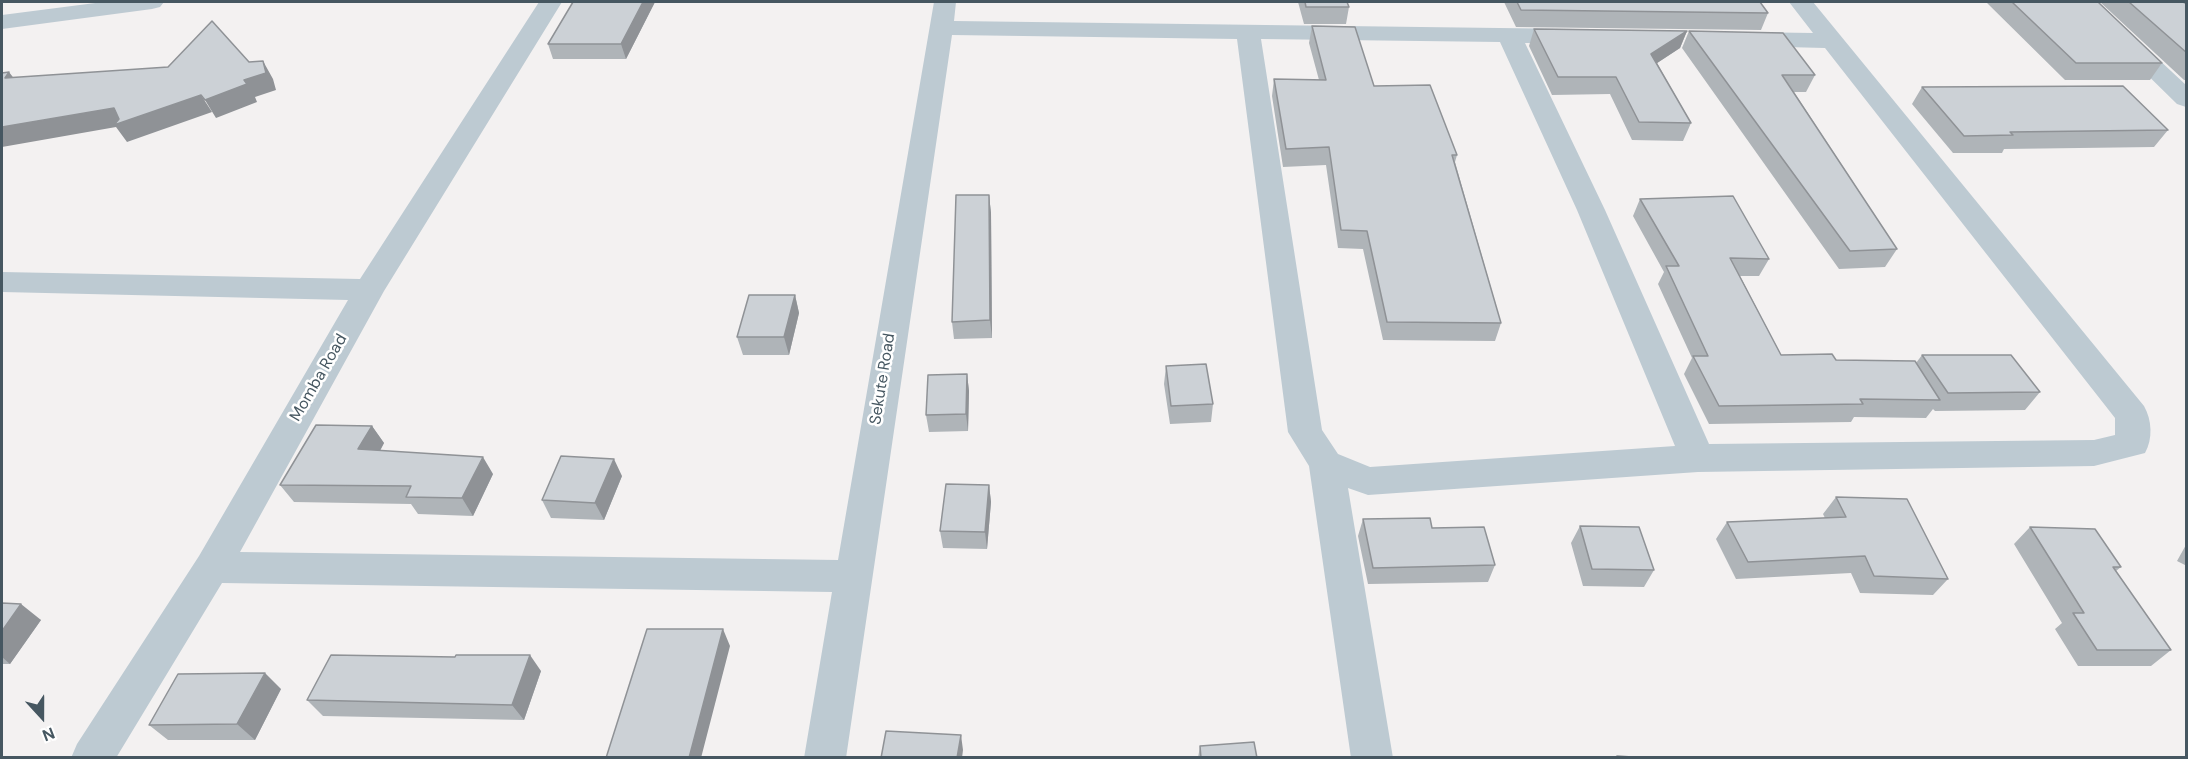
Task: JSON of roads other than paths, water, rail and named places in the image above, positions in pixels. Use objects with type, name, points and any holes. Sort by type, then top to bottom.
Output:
[{"type":"street","points":[[2,22],[152,2]]},
{"type":"street","name":"Momba Road","points":[[92,758],[212,567],[369,290],[550,2]]},
{"type":"street","points":[[1326,464],[1368,481],[1698,458],[2094,453],[2133,444],[2132,415],[1801,2]]},
{"type":"street","points":[[2084,2],[2187,99]]},
{"type":"street","points":[[942,15],[1248,31],[1599,37]]},
{"type":"street","name":"Sekute Road","points":[[825,758],[942,15]]},
{"type":"street","points":[[1248,31],[1305,432],[1326,464],[1372,758]]},
{"type":"street","points":[[1509,34],[1591,210],[1698,458]]},
{"type":"street","points":[[1727,39],[1832,41]]},
{"type":"street","points":[[2,282],[369,290]]},
{"type":"street","points":[[212,567],[852,576]]}]
